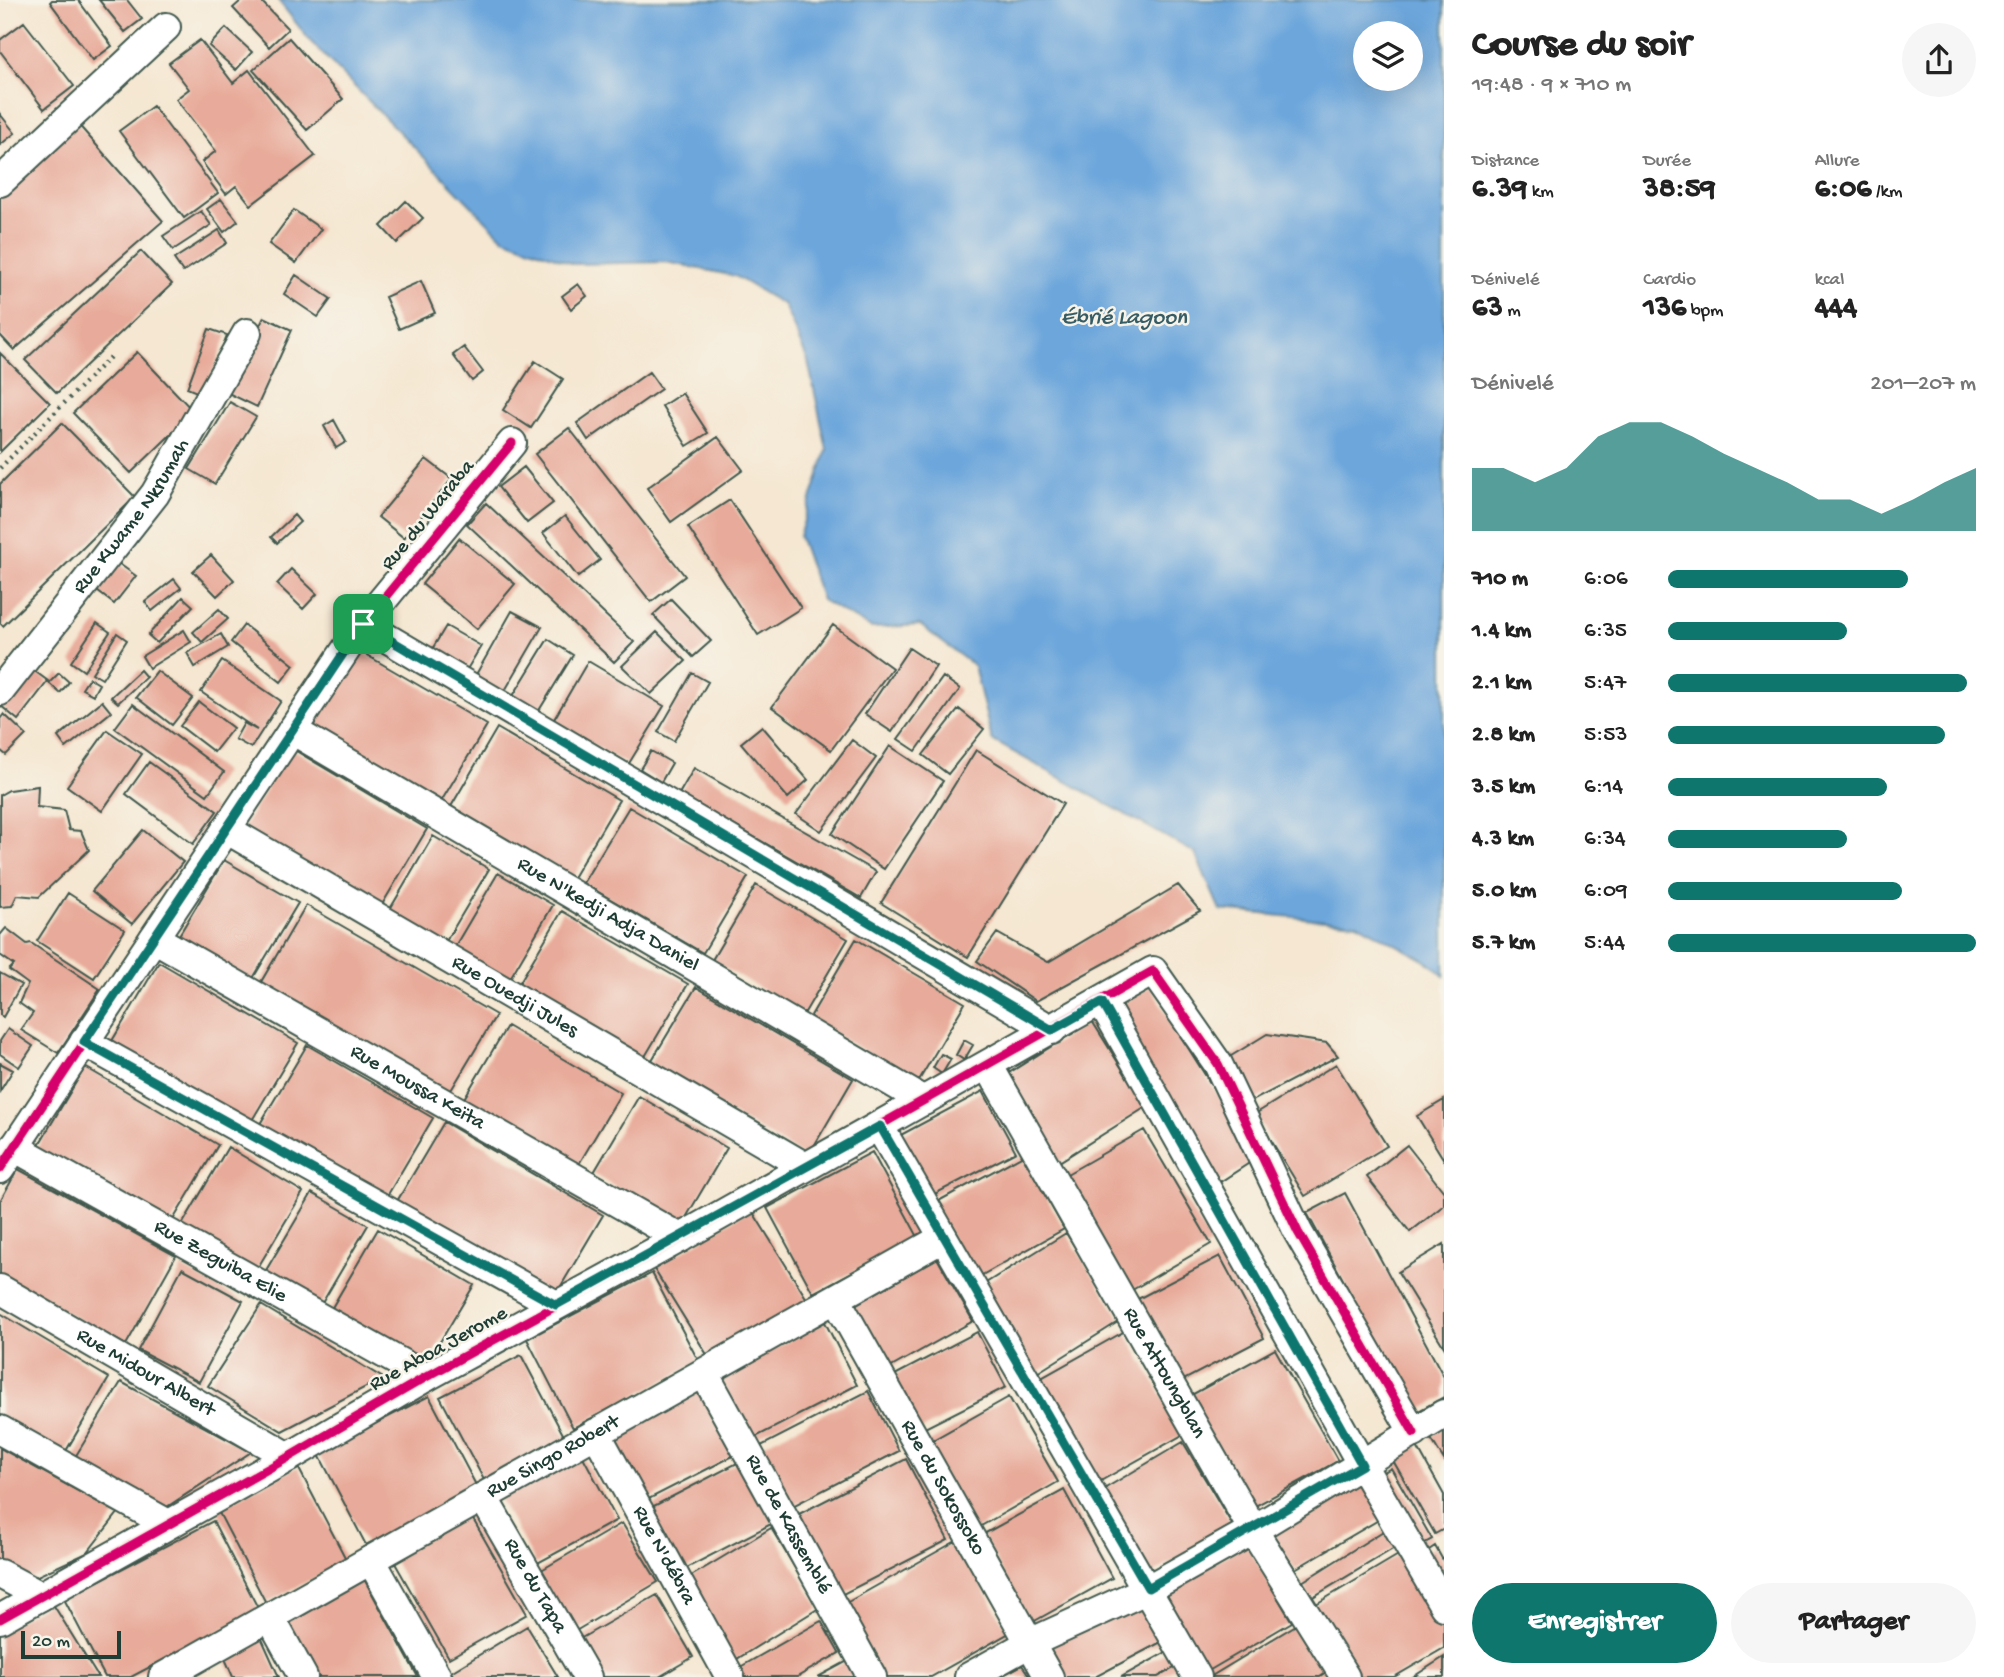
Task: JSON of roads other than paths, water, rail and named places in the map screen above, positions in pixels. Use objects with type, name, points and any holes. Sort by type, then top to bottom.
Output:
[{"type":"street","points":[[0,182],[166,27]]},
{"type":"street","name":"Rue Kwame Nkrumah","points":[[0,691],[155,494],[247,333]]},
{"type":"street","name":"Rue du Waraba","points":[[7,1158],[363,624],[512,443]]},
{"type":"street","points":[[363,624],[1052,1030]]},
{"type":"street","name":"Rue N'kedji Adja Daniel","points":[[292,730],[925,1101]]},
{"type":"street","name":"Rue Ouedji Jules","points":[[226,829],[804,1166]]},
{"type":"street","name":"Rue Moussa Keïta","points":[[154,938],[680,1238]]},
{"type":"street","name":"Rue Aboa Jerome","points":[[0,1619],[426,1377],[680,1238],[1153,971],[1218,1064],[1298,1232],[1414,1433]]},
{"type":"street","points":[[1102,1002],[1444,1606]]},
{"type":"street","points":[[84,1042],[556,1305]]},
{"type":"street","name":"Rue Attoungblan","points":[[988,1065],[1253,1530],[1345,1677]]},
{"type":"street","points":[[880,1126],[1198,1677]]},
{"type":"street","name":"Rue Zeguiba Elie","points":[[7,1158],[426,1377]]},
{"type":"street","name":"Rue Singo Robert","points":[[163,1677],[943,1238]]},
{"type":"street","name":"Rue Midour Albert","points":[[0,1289],[289,1457]]},
{"type":"street","name":"Rue du Sokossoko","points":[[836,1299],[1049,1677]]},
{"type":"street","name":"Rue de Kassemblé","points":[[704,1373],[872,1677]]},
{"type":"street","points":[[969,1677],[1030,1643],[1148,1588],[1253,1530],[1444,1414]]},
{"type":"street","points":[[0,1430],[168,1524]]},
{"type":"street","name":"Rue N'débra","points":[[596,1433],[730,1677]]},
{"type":"street","name":"Rue du Tapa","points":[[483,1497],[587,1677]]},
{"type":"street","points":[[370,1560],[437,1677]]},
{"type":"street","points":[[0,1574],[41,1596]]},
{"type":"street","points":[[270,1617],[303,1677]]},
{"type":"water","name":"Ébrié Lagoon","points":[[278,0],[1444,0],[1444,976],[1428,962],[1357,923],[1220,910],[1195,853],[992,740],[974,666],[920,625],[871,628],[822,600],[799,536],[827,450],[808,361],[784,305],[735,276],[666,262],[574,264],[503,238],[311,42]]}]
